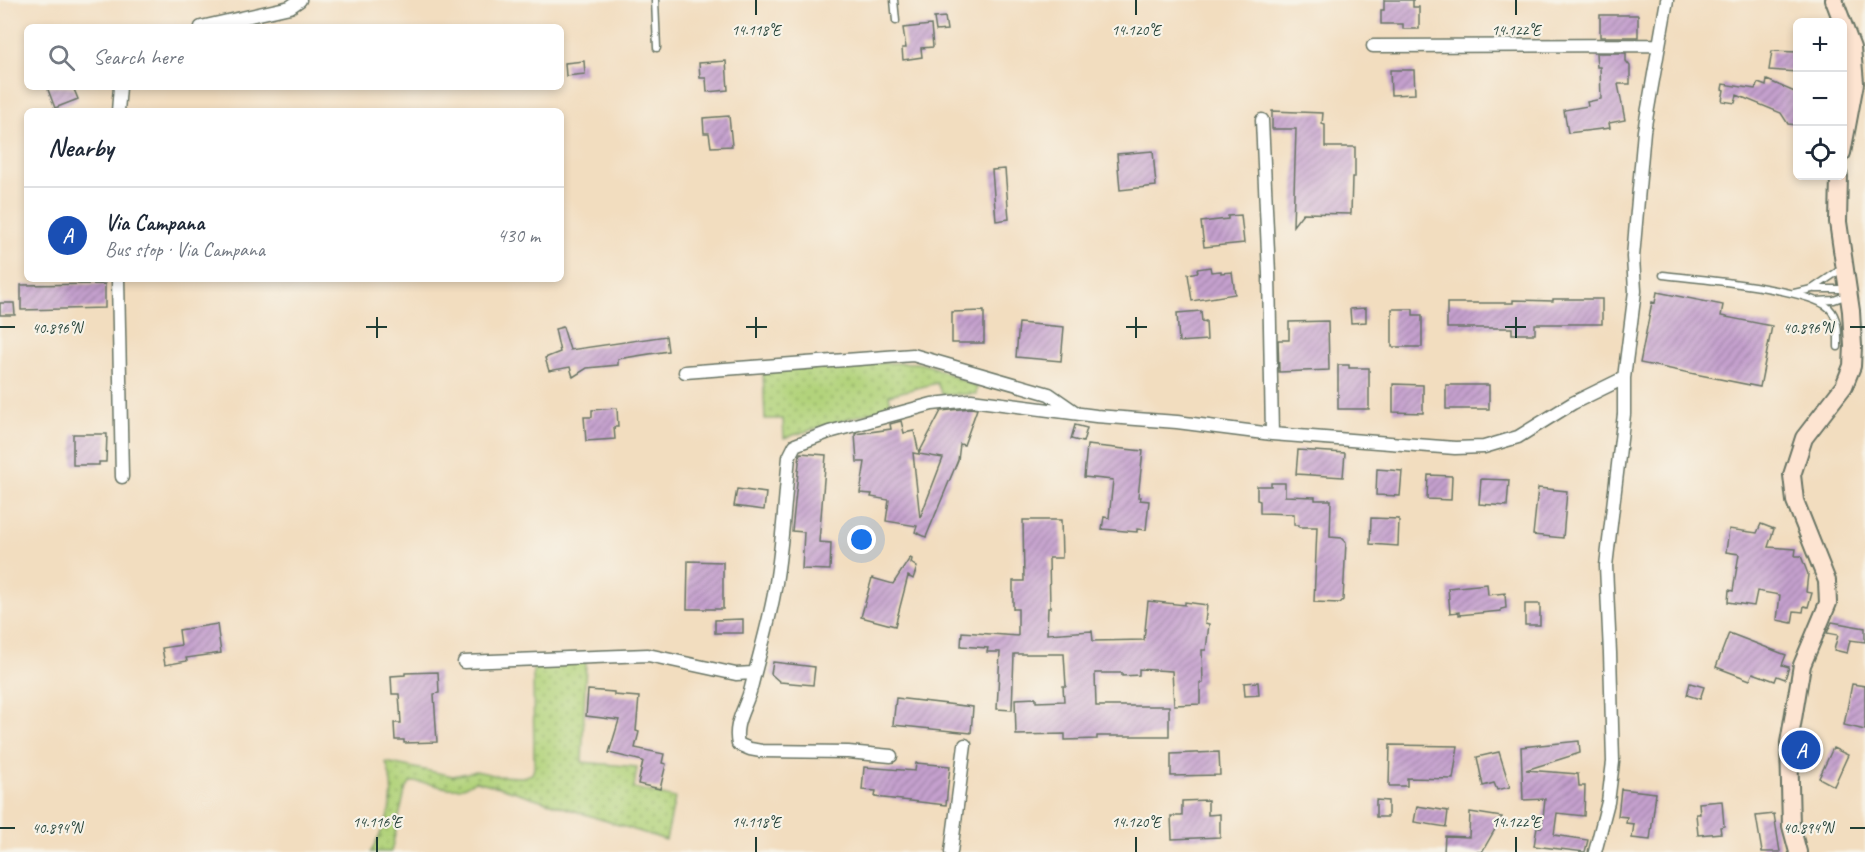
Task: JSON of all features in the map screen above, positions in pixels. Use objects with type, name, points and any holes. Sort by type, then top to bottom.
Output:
[{"type":"main road","points":[[1834,0],[1852,48],[1855,83],[1847,126]]},
{"type":"main road","points":[[1798,852],[1791,826],[1789,743],[1802,665],[1828,603],[1827,581],[1795,501],[1792,475],[1804,438],[1844,386],[1852,366],[1853,346],[1848,292],[1838,222],[1839,180]]},
{"type":"street","points":[[214,24],[290,7],[300,0]]},
{"type":"street","points":[[1595,852],[1608,802],[1613,762],[1606,566],[1624,414],[1624,378],[1635,291],[1633,257],[1644,131],[1667,0]]},
{"type":"street","points":[[1373,46],[1658,45]]},
{"type":"street","points":[[118,108],[120,90]]},
{"type":"street","points":[[1262,120],[1269,274],[1272,434]]},
{"type":"street","points":[[118,282],[122,477]]},
{"type":"street","points":[[686,372],[913,355],[1049,394],[1076,413]]},
{"type":"street","points":[[891,756],[848,752],[761,751],[738,744],[736,734],[738,722],[759,660],[777,577],[789,458],[795,445],[829,432],[932,404],[971,400],[1272,434],[1455,448],[1484,447],[1518,438],[1573,403],[1624,378]]},
{"type":"street","points":[[464,662],[648,655],[736,674],[753,673]]},
{"type":"street","points":[[951,852],[964,746]]},
{"type":"lane","points":[[655,0],[657,48]]},
{"type":"lane","points":[[894,0],[896,21]]},
{"type":"lane","points":[[1812,289],[1844,267]]},
{"type":"lane","points":[[1663,275],[1793,293],[1814,300],[1828,307],[1835,317],[1838,347]]},
{"type":"lane","points":[[1793,293],[1812,289],[1839,288],[1848,292]]},
{"type":"lane","points":[[1814,300],[1834,300],[1848,292]]},
{"type":"green space","points":[[876,363],[917,363],[931,366],[977,387],[976,394],[942,395],[937,383],[889,395],[891,406],[784,438],[783,419],[765,419],[763,371]]},
{"type":"green space","points":[[586,660],[582,762],[637,767],[634,788],[675,798],[666,840],[475,781],[459,788],[411,782],[405,791],[391,852],[371,852],[390,809],[392,787],[386,762],[453,776],[476,771],[498,776],[522,777],[532,774],[534,768],[533,664]]},
{"type":"building","points":[[1384,0],[1413,0],[1413,7],[1419,7],[1419,29],[1403,29],[1403,24],[1381,24]]},
{"type":"building","points":[[1600,15],[1638,15],[1638,37],[1600,37]]},
{"type":"building","points":[[945,17],[947,30],[936,31],[934,18]]},
{"type":"building","points":[[931,25],[933,47],[921,48],[922,57],[903,60],[902,48],[906,48],[903,28]]},
{"type":"building","points":[[1772,51],[1793,52],[1793,72],[1769,70]]},
{"type":"building","points":[[1596,53],[1626,53],[1626,61],[1630,66],[1630,84],[1618,84],[1625,120],[1609,123],[1610,128],[1568,133],[1564,110],[1588,106],[1587,102],[1601,99],[1600,67],[1597,67]]},
{"type":"building","points":[[584,61],[585,74],[566,76],[565,63]]},
{"type":"building","points":[[726,61],[728,90],[707,92],[706,78],[700,78],[699,63]]},
{"type":"building","points":[[1390,70],[1414,70],[1415,94],[1391,95]]},
{"type":"building","points":[[1767,80],[1793,91],[1793,125],[1788,124],[1781,113],[1737,95],[1735,103],[1722,101],[1723,84],[1755,89],[1758,83],[1766,86]]},
{"type":"building","points":[[48,90],[74,90],[78,99],[55,108]]},
{"type":"building","points":[[1272,111],[1323,113],[1325,147],[1355,147],[1351,214],[1303,213],[1293,226],[1296,129],[1272,129]]},
{"type":"building","points":[[729,116],[732,146],[711,147],[709,133],[704,133],[703,118]]},
{"type":"building","points":[[1153,151],[1156,186],[1120,190],[1117,154]]},
{"type":"building","points":[[1005,169],[1009,219],[996,221],[992,170]]},
{"type":"building","points":[[1241,215],[1244,243],[1204,247],[1201,222]]},
{"type":"building","points":[[1210,267],[1211,272],[1232,272],[1235,294],[1192,301],[1188,274],[1198,272],[1197,269]]},
{"type":"building","points":[[105,284],[105,308],[21,310],[21,285]]},
{"type":"building","points":[[1657,292],[1723,305],[1721,316],[1772,326],[1760,387],[1640,363],[1652,302],[1655,303]]},
{"type":"building","points":[[1553,299],[1602,299],[1602,324],[1535,324],[1535,334],[1512,334],[1512,328],[1447,328],[1447,303],[1513,303],[1513,300],[1553,301]]},
{"type":"building","points":[[0,303],[14,303],[15,315],[0,315]]},
{"type":"building","points":[[1366,308],[1366,322],[1351,323],[1350,309]]},
{"type":"building","points":[[1392,309],[1413,309],[1413,315],[1422,315],[1422,347],[1392,347]]},
{"type":"building","points":[[984,311],[984,343],[952,343],[952,312]]},
{"type":"building","points":[[1201,311],[1202,322],[1206,321],[1207,340],[1179,342],[1177,313]]},
{"type":"building","points":[[1328,321],[1329,370],[1279,372],[1278,340],[1289,340],[1289,322]]},
{"type":"building","points":[[1019,323],[1064,327],[1061,361],[1016,357]]},
{"type":"building","points":[[563,327],[570,350],[666,336],[668,351],[618,359],[618,365],[587,368],[573,377],[570,367],[549,371],[545,358],[560,352],[555,329]]},
{"type":"building","points":[[1338,365],[1349,365],[1349,368],[1369,368],[1369,409],[1338,409]]},
{"type":"building","points":[[1393,384],[1423,385],[1423,413],[1393,412]]},
{"type":"building","points":[[1446,385],[1489,385],[1489,409],[1446,409]]},
{"type":"building","points":[[617,408],[618,427],[614,427],[615,439],[586,441],[584,417],[592,417],[592,410]]},
{"type":"building","points":[[977,409],[964,445],[960,444],[958,460],[926,537],[915,532],[917,526],[886,521],[889,500],[871,497],[872,494],[860,493],[865,462],[857,462],[855,434],[891,429],[890,424],[901,421],[904,433],[914,431],[919,453],[941,411]],"holes":[[[913,453],[943,458],[920,518]]]},
{"type":"building","points":[[1075,425],[1087,428],[1083,442],[1071,439]]},
{"type":"building","points":[[73,434],[107,434],[106,462],[99,462],[99,465],[73,465]]},
{"type":"building","points":[[1087,445],[1143,451],[1138,497],[1141,497],[1140,500],[1149,501],[1146,530],[1137,529],[1137,532],[1102,529],[1104,517],[1109,518],[1113,480],[1084,477]]},
{"type":"building","points":[[1298,450],[1345,453],[1343,477],[1296,474]]},
{"type":"building","points":[[800,453],[826,455],[819,542],[831,543],[830,570],[802,569],[804,532],[792,531]]},
{"type":"building","points":[[1377,469],[1402,471],[1400,496],[1376,495]]},
{"type":"building","points":[[1428,475],[1452,476],[1451,500],[1427,499]]},
{"type":"building","points":[[1481,479],[1509,480],[1507,506],[1479,504]]},
{"type":"building","points":[[1271,483],[1285,483],[1285,496],[1331,500],[1330,537],[1342,538],[1346,542],[1343,600],[1340,603],[1314,602],[1317,527],[1294,525],[1294,514],[1260,513],[1257,486],[1271,486]]},
{"type":"building","points":[[1538,488],[1567,491],[1563,538],[1533,535]]},
{"type":"building","points":[[737,489],[766,493],[764,510],[734,506]]},
{"type":"building","points":[[1371,518],[1399,519],[1398,546],[1370,544]]},
{"type":"building","points":[[1023,520],[1061,520],[1062,558],[1049,558],[1050,608],[1048,608],[1047,634],[1092,631],[1093,641],[1144,640],[1148,601],[1207,605],[1205,623],[1209,624],[1206,650],[1202,650],[1203,683],[1200,683],[1200,704],[1174,705],[1172,671],[1139,669],[1139,675],[1122,676],[1122,673],[1095,673],[1096,706],[1169,706],[1169,736],[1097,736],[1097,739],[1065,740],[1065,734],[1016,735],[1015,699],[1036,698],[1036,702],[1064,701],[1063,686],[1066,686],[1064,654],[1014,654],[1012,710],[997,709],[1000,652],[987,652],[988,648],[961,646],[962,632],[1018,636],[1018,609],[1013,609],[1013,581],[1024,581]]},
{"type":"building","points":[[1761,524],[1774,529],[1768,547],[1796,549],[1795,556],[1801,556],[1808,574],[1806,592],[1812,593],[1808,607],[1804,606],[1803,612],[1794,611],[1792,623],[1777,620],[1780,595],[1757,591],[1754,606],[1728,602],[1729,590],[1733,591],[1739,554],[1726,552],[1729,529],[1757,533]]},
{"type":"building","points":[[910,558],[911,563],[917,567],[913,579],[908,576],[895,626],[861,617],[872,578],[893,584]]},
{"type":"building","points":[[688,561],[723,562],[723,609],[687,609]]},
{"type":"building","points":[[1487,584],[1488,595],[1505,593],[1506,608],[1501,611],[1459,615],[1459,612],[1450,613],[1448,588]]},
{"type":"building","points":[[1525,604],[1540,604],[1540,625],[1525,625]]},
{"type":"building","points":[[743,619],[743,633],[715,633],[715,620]]},
{"type":"building","points":[[1832,622],[1865,628],[1865,642],[1850,640],[1847,653],[1834,650],[1838,635],[1827,633]]},
{"type":"building","points":[[217,624],[221,653],[186,658],[187,661],[165,665],[162,648],[181,645],[179,630]]},
{"type":"building","points":[[1729,633],[1786,655],[1782,665],[1789,667],[1785,679],[1777,676],[1775,681],[1753,673],[1750,680],[1716,667]]},
{"type":"building","points":[[773,662],[815,667],[813,685],[780,682],[771,674]]},
{"type":"building","points":[[438,672],[439,693],[434,694],[437,742],[404,743],[404,740],[395,740],[394,723],[401,723],[399,694],[392,694],[391,676],[405,675],[405,673]]},
{"type":"building","points":[[1258,682],[1259,695],[1245,696],[1244,683]]},
{"type":"building","points":[[1690,683],[1704,687],[1700,699],[1687,695]]},
{"type":"building","points":[[1852,684],[1865,686],[1865,730],[1844,725]]},
{"type":"building","points":[[588,690],[639,697],[636,731],[639,732],[635,748],[664,754],[662,763],[666,764],[660,789],[638,784],[643,761],[609,753],[619,720],[586,716]]},
{"type":"building","points":[[896,698],[973,707],[971,733],[893,725]]},
{"type":"building","points":[[1579,741],[1580,753],[1526,770],[1578,774],[1579,786],[1585,786],[1584,816],[1557,813],[1554,835],[1588,840],[1585,852],[1534,846],[1537,827],[1542,827],[1545,799],[1523,800],[1521,747]]},
{"type":"building","points":[[1390,745],[1458,746],[1453,779],[1407,778],[1407,786],[1389,786]]},
{"type":"building","points":[[1833,748],[1848,755],[1834,786],[1819,778]]},
{"type":"building","points":[[1219,752],[1220,775],[1171,776],[1171,754]]},
{"type":"building","points":[[1499,752],[1510,787],[1497,790],[1494,783],[1483,786],[1477,757]]},
{"type":"building","points":[[916,763],[950,766],[946,805],[875,797],[876,791],[862,790],[864,767],[915,771]]},
{"type":"building","points":[[1621,789],[1656,793],[1650,840],[1632,838],[1634,824],[1626,823],[1627,817],[1618,816]]},
{"type":"building","points":[[1208,800],[1208,815],[1220,814],[1220,837],[1172,839],[1171,816],[1182,816],[1182,801]]},
{"type":"building","points":[[1376,800],[1388,801],[1388,817],[1376,817]]},
{"type":"building","points":[[1722,801],[1724,826],[1720,827],[1721,833],[1698,835],[1696,814],[1700,814],[1699,803]]},
{"type":"building","points":[[1417,806],[1448,811],[1446,827],[1414,822]]},
{"type":"building","points":[[1470,812],[1502,817],[1482,852],[1444,852],[1445,836],[1469,837]]},
{"type":"building","points":[[1774,814],[1780,852],[1762,852],[1756,816]]},
{"type":"place","name":"Via Campana","points":[[1801,750]]}]
